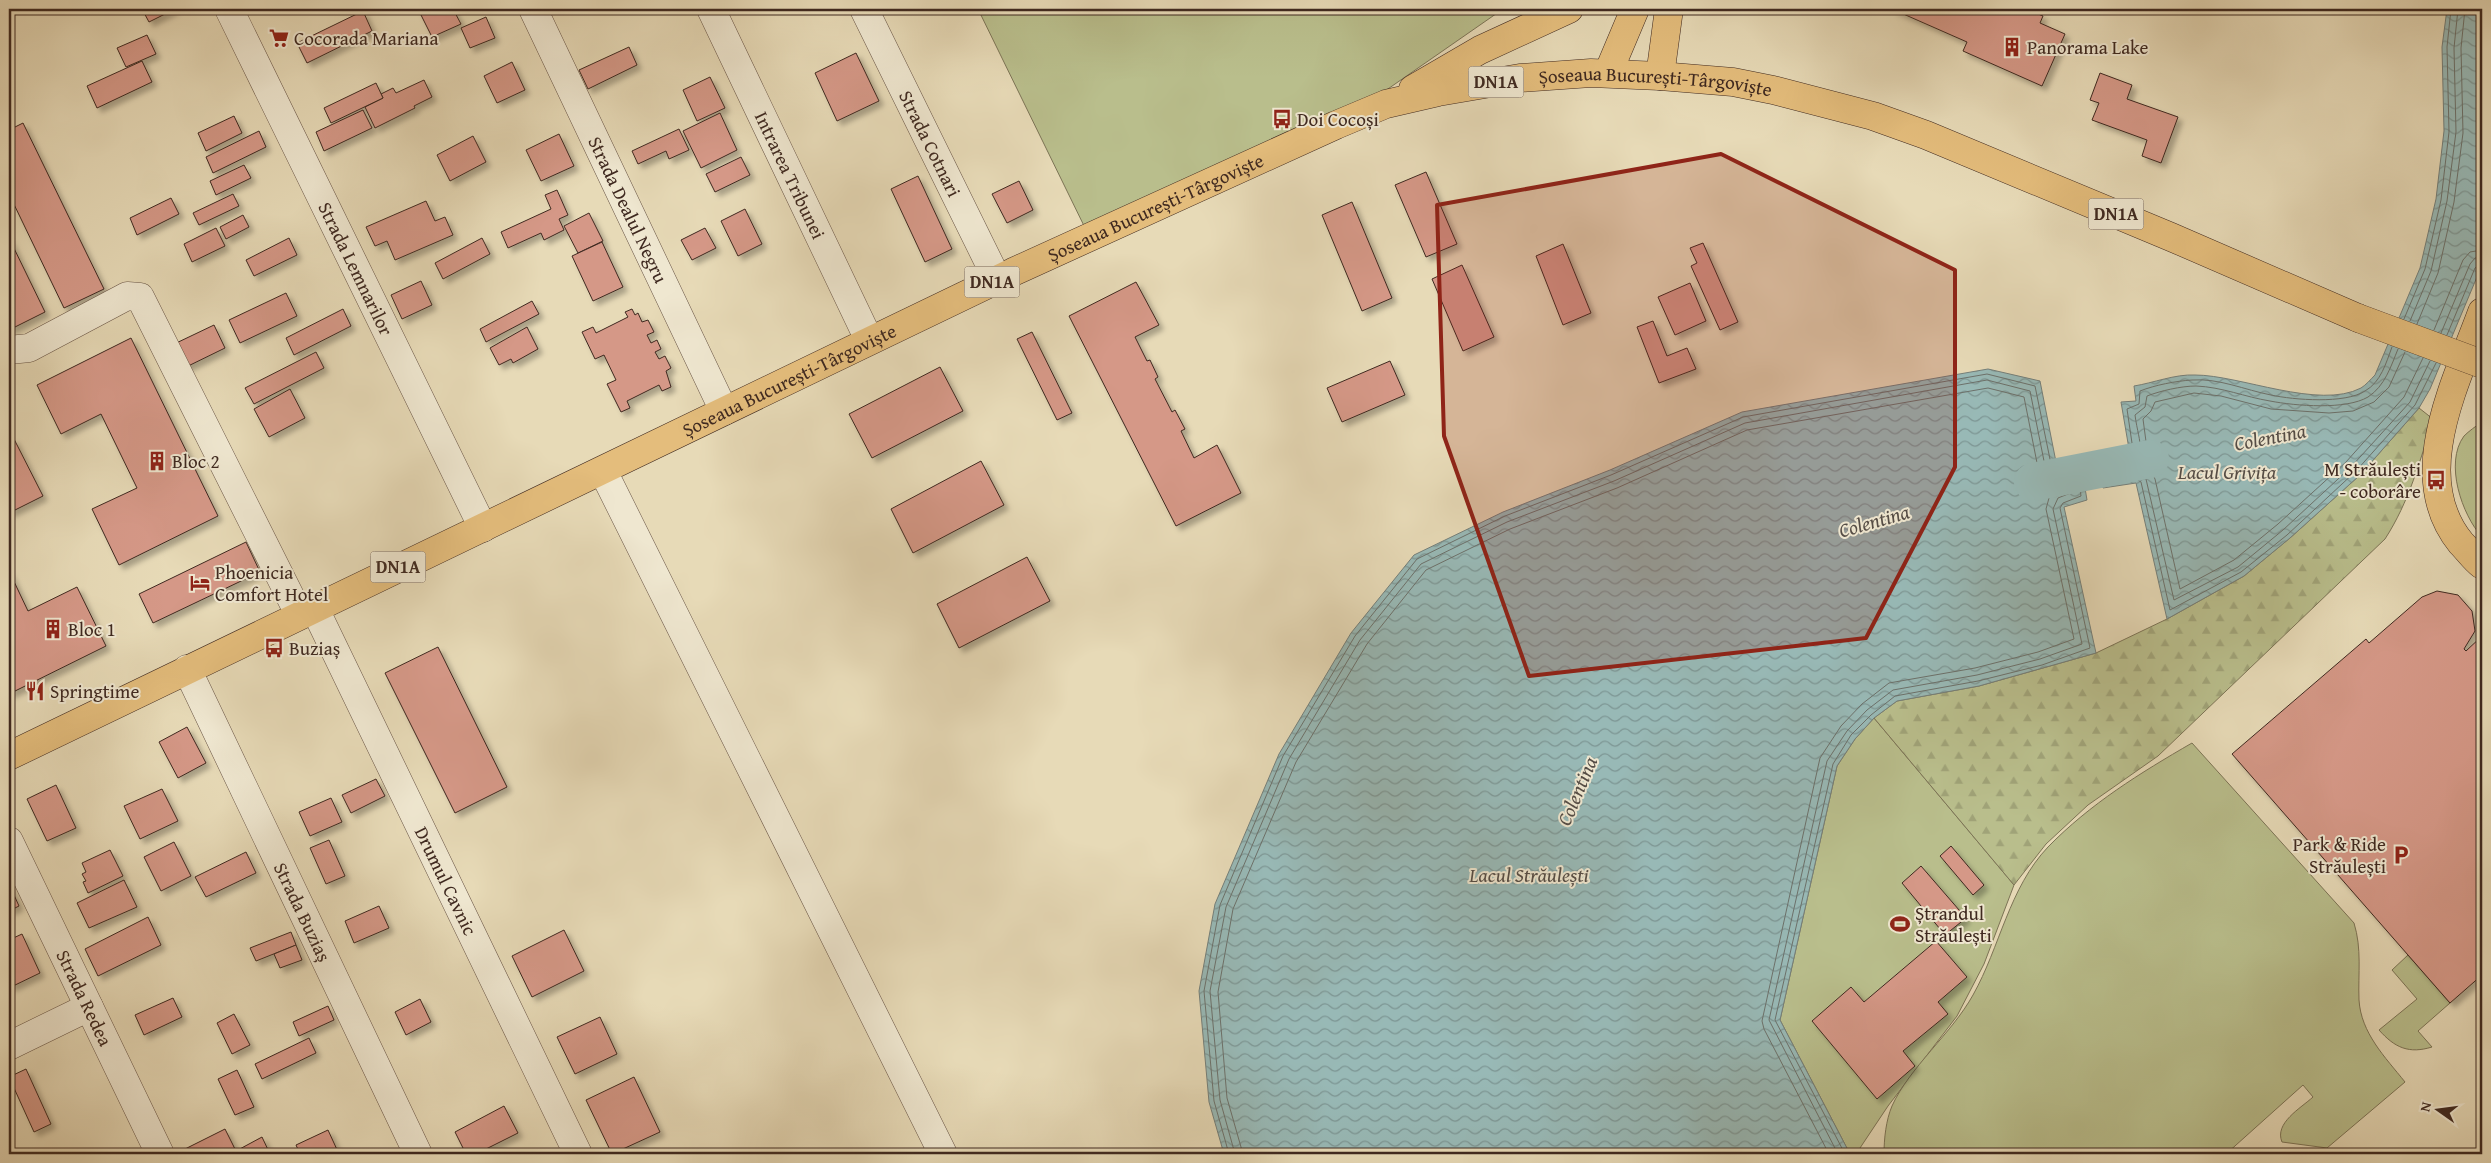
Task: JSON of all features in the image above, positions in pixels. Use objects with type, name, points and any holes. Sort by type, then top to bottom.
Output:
[{"type":"main road","points":[[1386,104],[1480,50],[1569,9]]},
{"type":"main road","points":[[1608,73],[1635,9]]},
{"type":"main road","points":[[1660,76],[1669,9]]},
{"type":"main road","name":"Șoseaua București-Târgoviște","points":[[9,756],[306,611],[603,471],[869,340],[1279,149],[1386,104],[1438,92],[1520,78],[1608,73],[1733,82],[1774,90],[1873,116],[2144,226],[2358,318],[2482,364]]},
{"type":"main road","points":[[2482,312],[2443,422],[2436,480],[2447,521],[2457,538],[2482,565]]},
{"type":"street","name":"Strada Lemnarilor","points":[[229,9],[483,528]]},
{"type":"street","name":"Strada Dealul Negru","points":[[533,9],[724,411]]},
{"type":"street","name":"Intrarea Tribunei","points":[[711,9],[869,340]]},
{"type":"street","name":"Strada Cotnari","points":[[864,9],[997,279]]},
{"type":"street","name":"Drumul Cavnic","points":[[9,350],[29,348],[128,296],[140,297],[306,611],[578,1154]]},
{"type":"street","points":[[603,471],[943,1154]]},
{"type":"street","name":"Strada Buziaș","points":[[187,669],[418,1154]]},
{"type":"street","name":"Strada Redea","points":[[9,841],[160,1154]]},
{"type":"street","points":[[9,1046],[90,1007]]},
{"type":"highlighted area","points":[[1721,154],[1955,270],[1955,467],[1866,638],[1529,676],[1444,436],[1437,205]]},
{"type":"green space","points":[[978,9],[1503,9],[1336,125],[1089,236]]},
{"type":"green space","points":[[2419,408],[2433,419],[2401,511],[2385,539],[2158,756],[2088,805],[2046,844],[2014,885],[1874,718],[1897,701],[1979,686],[2096,653],[2167,619],[2244,576],[2290,538],[2360,475]]},
{"type":"green space","points":[[2482,422],[2482,537],[2468,516],[2462,502],[2456,474],[2456,460],[2458,447],[2464,436]]},
{"type":"green space","name":"Ștrandul Străulești","points":[[1874,718],[2014,885],[1984,964],[1957,1016],[1888,1106],[1856,1154],[1850,1154],[1780,1020],[1837,766],[1855,739]]},
{"type":"green space","points":[[2192,743],[2354,923],[2359,952],[2359,1000],[2364,1023],[2375,1044],[2405,1082],[2327,1148],[2282,1142],[2282,1128],[2285,1122],[2313,1097],[2303,1085],[2226,1154],[1884,1154],[1888,1117],[1892,1106],[1909,1078],[1954,1023],[1973,995],[1991,957],[2014,899],[2035,863],[2064,831],[2098,803],[2153,766]]},
{"type":"green space","points":[[2408,955],[2450,1003],[2418,1031],[2432,1047],[2424,1049],[2403,1048],[2391,1041],[2379,1030],[2417,999],[2392,970]]},
{"type":"water","name":"Lacul Grivița","points":[[2447,9],[2482,9],[2482,265],[2430,389],[2419,408],[2360,475],[2290,538],[2244,576],[2167,619],[2136,483],[2103,488],[2096,453],[2129,449],[2121,402],[2136,401],[2134,386],[2172,377],[2195,375],[2213,376],[2302,394],[2324,395],[2344,394],[2361,388],[2375,375],[2420,268],[2436,199],[2444,131],[2442,47]]},
{"type":"water","name":"Lacul Străulești","points":[[1988,369],[2040,381],[2057,467],[2081,464],[2087,500],[2064,507],[2096,653],[1979,686],[1897,701],[1874,718],[1855,739],[1837,766],[1780,1020],[1850,1154],[1224,1154],[1209,1102],[1199,991],[1215,904],[1279,754],[1351,633],[1414,555],[1503,512],[1610,470],[1742,412]]},
{"type":"building","points":[[142,9],[175,9],[149,22]]},
{"type":"building","points":[[418,9],[453,9],[461,24],[432,37]]},
{"type":"building","name":"Panorama Lake","points":[[1892,9],[2026,9],[2043,16],[2040,23],[2065,34],[2042,86],[1963,51],[1967,42]]},
{"type":"building","points":[[363,11],[372,31],[307,63],[297,43]]},
{"type":"building","points":[[486,17],[495,38],[470,48],[461,28]]},
{"type":"building","points":[[147,35],[156,54],[126,67],[117,48]]},
{"type":"building","points":[[629,47],[637,65],[588,89],[579,70]]},
{"type":"building","points":[[856,53],[879,101],[837,121],[815,73]]},
{"type":"building","points":[[142,61],[152,82],[97,108],[87,86]]},
{"type":"building","points":[[512,62],[525,90],[497,103],[484,76]]},
{"type":"building","points":[[2100,73],[2132,85],[2127,99],[2178,117],[2161,163],[2142,156],[2147,140],[2092,120],[2099,103],[2090,100]]},
{"type":"building","points":[[710,77],[725,108],[697,121],[683,90]]},
{"type":"building","points":[[424,80],[432,97],[414,106],[415,108],[375,128],[365,107],[383,98],[381,94],[393,88],[396,93]]},
{"type":"building","points":[[376,83],[383,98],[331,123],[324,108]]},
{"type":"building","points":[[363,110],[372,128],[324,151],[316,132]]},
{"type":"building","points":[[720,113],[737,150],[701,168],[683,131]]},
{"type":"building","points":[[234,116],[242,133],[206,151],[198,133]]},
{"type":"building","points":[[23,123],[104,289],[64,308],[9,194],[9,130]]},
{"type":"building","points":[[679,129],[689,150],[669,159],[666,151],[638,164],[632,151]]},
{"type":"building","points":[[259,131],[266,147],[213,173],[206,157]]},
{"type":"building","points":[[559,134],[574,166],[541,181],[526,150]]},
{"type":"building","points":[[473,136],[486,162],[450,181],[437,155]]},
{"type":"building","points":[[741,157],[750,175],[715,192],[706,174]]},
{"type":"building","points":[[244,165],[251,178],[216,195],[210,181]]},
{"type":"building","points":[[1426,172],[1457,244],[1426,257],[1395,185]]},
{"type":"building","points":[[918,176],[952,249],[925,262],[891,189]]},
{"type":"building","points":[[1019,181],[1033,210],[1007,223],[992,194]]},
{"type":"building","points":[[557,190],[568,215],[559,219],[564,230],[544,240],[541,233],[508,248],[501,232],[551,209],[545,195]]},
{"type":"building","points":[[233,194],[239,206],[199,225],[193,213]]},
{"type":"building","points":[[171,198],[179,214],[137,235],[130,218]]},
{"type":"building","points":[[426,201],[435,221],[445,217],[453,235],[395,260],[387,241],[375,246],[366,227]]},
{"type":"building","points":[[1352,202],[1392,298],[1362,311],[1322,215]]},
{"type":"building","points":[[745,209],[762,244],[738,256],[721,221]]},
{"type":"building","points":[[589,213],[603,241],[578,253],[564,226]]},
{"type":"building","points":[[243,215],[249,227],[226,239],[220,227]]},
{"type":"building","points":[[216,228],[225,246],[192,262],[184,244]]},
{"type":"building","points":[[705,228],[716,248],[692,260],[681,240]]},
{"type":"building","points":[[9,238],[45,312],[9,330]]},
{"type":"building","points":[[289,238],[297,255],[254,276],[246,260]]},
{"type":"building","points":[[482,238],[490,254],[443,279],[435,263]]},
{"type":"building","points":[[602,242],[623,287],[593,301],[572,256]]},
{"type":"building","points":[[1703,243],[1738,322],[1720,330],[1691,266],[1697,263],[1690,248]]},
{"type":"building","points":[[1563,244],[1591,313],[1563,325],[1536,256]]},
{"type":"building","points":[[1462,265],[1494,337],[1463,351],[1432,279]]},
{"type":"building","points":[[421,281],[432,305],[402,319],[391,295]]},
{"type":"building","points":[[1136,282],[1159,325],[1135,337],[1147,361],[1150,360],[1158,377],[1155,379],[1172,412],[1175,410],[1185,429],[1181,431],[1194,458],[1217,445],[1241,493],[1176,526],[1069,316]]},
{"type":"building","points":[[1690,283],[1706,321],[1675,335],[1658,297]]},
{"type":"building","points":[[286,293],[297,316],[240,343],[229,320]]},
{"type":"building","points":[[532,301],[539,314],[486,342],[480,329]]},
{"type":"building","points":[[343,309],[351,326],[294,355],[286,338]]},
{"type":"building","points":[[632,309],[635,315],[638,313],[642,322],[648,320],[654,332],[647,335],[651,343],[657,340],[661,349],[655,352],[659,359],[665,356],[671,368],[666,371],[671,387],[662,391],[659,385],[627,401],[630,408],[621,412],[607,384],[616,380],[604,355],[595,359],[582,332],[593,327],[596,333],[628,317],[625,312]]},
{"type":"building","points":[[1653,321],[1667,356],[1687,348],[1696,369],[1659,383],[1637,327]]},
{"type":"building","points":[[214,325],[225,348],[182,369],[170,346]]},
{"type":"building","points":[[527,327],[538,349],[513,363],[511,359],[499,365],[490,348]]},
{"type":"building","points":[[1032,332],[1072,413],[1057,420],[1017,339]]},
{"type":"building","name":"Bloc 2","points":[[131,338],[218,516],[119,565],[92,509],[137,488],[101,414],[61,434],[37,385]]},
{"type":"building","points":[[316,352],[324,368],[254,404],[245,388]]},
{"type":"building","points":[[1390,361],[1405,395],[1342,422],[1327,388]]},
{"type":"building","points":[[940,367],[963,411],[872,458],[849,414]]},
{"type":"building","points":[[290,389],[305,418],[269,437],[254,409]]},
{"type":"building","points":[[14,439],[43,496],[9,513],[9,441]]},
{"type":"building","points":[[981,461],[1004,505],[913,553],[891,509]]},
{"type":"building","name":"Phoenicia Comfort Hotel","points":[[246,542],[260,572],[153,623],[139,594]]},
{"type":"building","points":[[1027,557],[1050,601],[959,648],[937,604]]},
{"type":"building","name":"Bloc 1","points":[[9,571],[28,611],[77,587],[106,646],[9,694]]},
{"type":"building","name":"Park & Ride Străulești","points":[[2437,591],[2458,595],[2472,611],[2475,631],[2464,649],[2466,651],[2482,636],[2482,975],[2450,1003],[2232,754],[2366,639],[2369,643],[2422,597]]},
{"type":"building","points":[[438,647],[507,787],[455,813],[385,673]]},
{"type":"building","points":[[187,727],[206,763],[178,778],[159,742]]},
{"type":"building","points":[[376,779],[385,796],[351,813],[342,795]]},
{"type":"building","points":[[56,785],[76,828],[47,841],[27,799]]},
{"type":"building","points":[[162,789],[178,821],[140,839],[124,806]]},
{"type":"building","points":[[331,798],[342,822],[310,836],[299,812]]},
{"type":"building","points":[[329,840],[345,876],[326,884],[310,848]]},
{"type":"building","points":[[174,842],[191,876],[161,891],[144,857]]},
{"type":"building","points":[[1951,846],[1984,885],[1973,895],[1940,856]]},
{"type":"building","points":[[110,850],[123,876],[88,893],[83,882],[86,881],[82,874],[86,872],[82,863]]},
{"type":"building","points":[[246,852],[256,873],[206,897],[195,877]]},
{"type":"building","points":[[1921,866],[1966,918],[1945,935],[1902,883]]},
{"type":"building","points":[[124,880],[137,907],[89,928],[77,903]]},
{"type":"building","points":[[9,884],[19,906],[9,911]]},
{"type":"building","points":[[379,906],[389,928],[354,943],[345,921]]},
{"type":"building","points":[[148,917],[161,945],[98,976],[85,949]]},
{"type":"building","points":[[564,930],[584,971],[532,997],[512,956]]},
{"type":"building","points":[[291,932],[296,945],[256,961],[250,948]]},
{"type":"building","points":[[22,934],[40,973],[11,987],[9,983],[9,940]]},
{"type":"building","points":[[1936,941],[1967,977],[1938,1002],[1948,1014],[1903,1051],[1915,1066],[1877,1099],[1812,1021],[1851,987],[1864,1002]]},
{"type":"building","points":[[296,945],[302,960],[280,968],[274,954]]},
{"type":"building","points":[[173,998],[182,1017],[144,1035],[135,1015]]},
{"type":"building","points":[[420,999],[431,1022],[406,1035],[395,1012]]},
{"type":"building","points":[[328,1006],[334,1020],[299,1036],[293,1022]]},
{"type":"building","points":[[234,1014],[250,1045],[232,1054],[217,1023]]},
{"type":"building","points":[[600,1017],[617,1054],[575,1074],[557,1037]]},
{"type":"building","points":[[309,1038],[316,1053],[262,1079],[255,1064]]},
{"type":"building","points":[[26,1069],[51,1124],[34,1132],[9,1077]]},
{"type":"building","points":[[237,1070],[254,1107],[235,1115],[218,1079]]},
{"type":"building","points":[[634,1077],[660,1132],[612,1154],[586,1100]]},
{"type":"building","points":[[504,1106],[518,1133],[476,1154],[466,1154],[455,1132]]},
{"type":"building","points":[[225,1129],[236,1151],[262,1137],[270,1154],[180,1154],[179,1152]]},
{"type":"building","points":[[328,1130],[339,1154],[300,1154],[296,1145]]},
{"type":"waterway","name":"Colentina","points":[[2033,482],[2150,459]]},
{"type":"place","name":"Cocorada Mariana","points":[[279,38]]},
{"type":"place","name":"Panorama Lake","points":[[2012,47]]},
{"type":"place","name":"Doi Cocoși","points":[[1282,119]]},
{"type":"place","name":"Bloc 2","points":[[157,461]]},
{"type":"place","name":"M Străulești - coborâre","points":[[2436,480]]},
{"type":"place","name":"Phoenicia Comfort Hotel","points":[[200,583]]},
{"type":"place","name":"Bloc 1","points":[[53,629]]},
{"type":"place","name":"Buziaș","points":[[274,648]]},
{"type":"place","name":"Springtime","points":[[35,691]]},
{"type":"place","name":"Park & Ride Străulești","points":[[2401,855]]},
{"type":"place","name":"Ștrandul Străulești","points":[[1900,924]]}]
